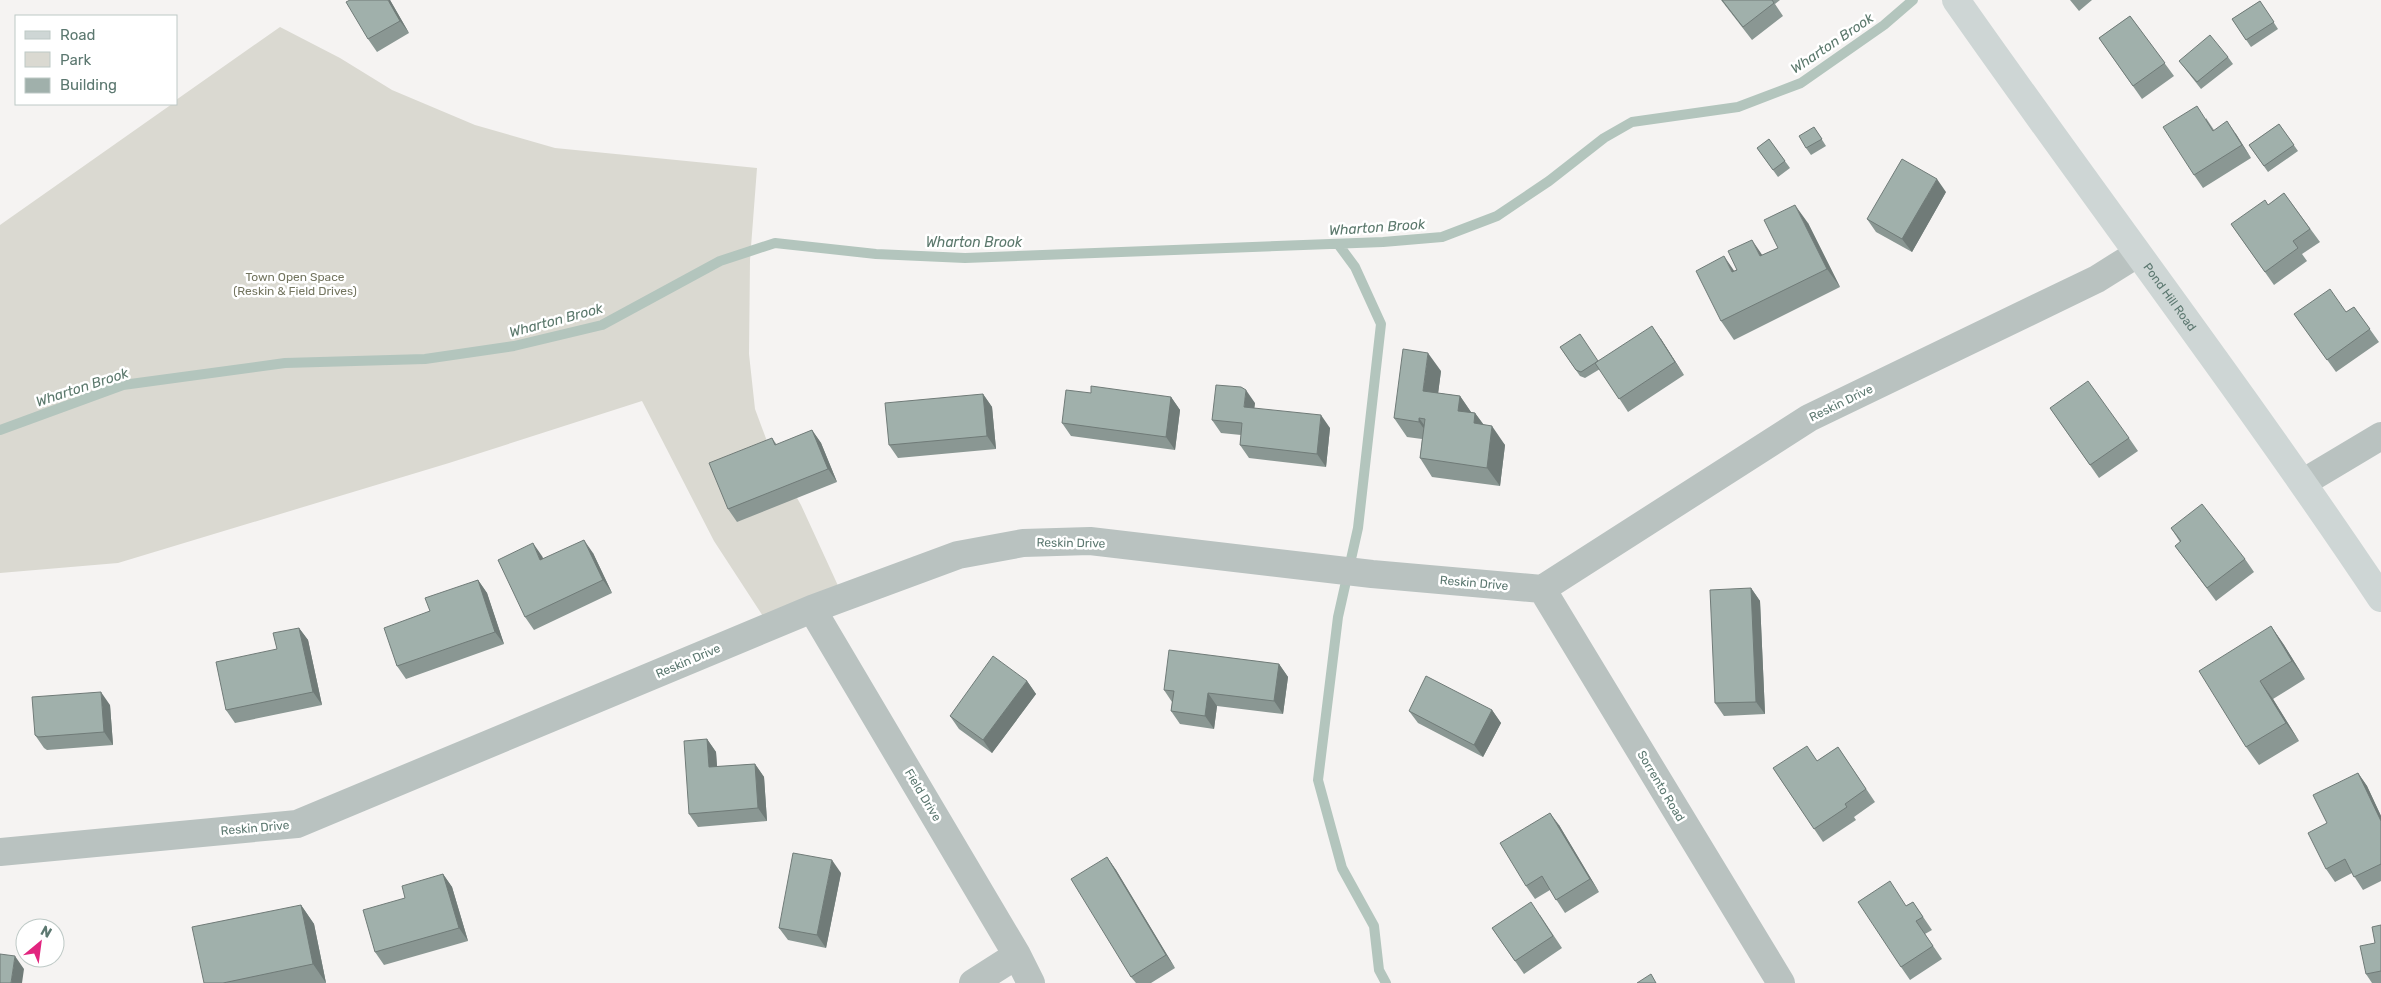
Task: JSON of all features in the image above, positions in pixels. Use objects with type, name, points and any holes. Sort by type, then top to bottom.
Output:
[{"type":"main road","name":"Pond Hill Road","points":[[1956,0],[2137,254],[2304,482],[2381,598]]},
{"type":"street","name":"Reskin Drive","points":[[0,852],[297,824],[812,609],[958,556],[1023,543],[1090,542],[1372,574],[1542,588],[1808,418],[2097,279],[2137,254]]},
{"type":"street","points":[[2304,482],[2381,436]]},
{"type":"street","name":"Sorrento Road","points":[[1542,588],[1781,983]]},
{"type":"street","name":"Field Drive","points":[[812,609],[1017,955],[1031,983]]},
{"type":"street","points":[[973,983],[1017,955]]},
{"type":"green space","name":"Town Open Space (Reskin & Field Drives)","points":[[280,27],[340,58],[392,90],[475,125],[555,148],[757,168],[750,260],[749,354],[755,409],[771,452],[801,505],[840,590],[774,633],[714,541],[642,401],[449,463],[118,563],[0,573],[0,225],[171,105],[178,105],[178,99]]},
{"type":"building","points":[[350,0],[388,0],[400,21],[368,39],[346,2]]},
{"type":"building","points":[[1722,0],[1772,0],[1774,3],[1743,27]]},
{"type":"building","points":[[2260,1],[2274,22],[2246,40],[2232,19]]},
{"type":"building","points":[[2130,16],[2165,63],[2133,86],[2099,38]]},
{"type":"building","points":[[2210,35],[2228,57],[2197,82],[2179,61]]},
{"type":"building","points":[[2197,106],[2213,131],[2227,121],[2242,145],[2194,175],[2163,127]]},
{"type":"building","points":[[2279,124],[2294,145],[2264,166],[2249,145]]},
{"type":"building","points":[[1814,127],[1822,139],[1806,148],[1799,136]]},
{"type":"building","points":[[1769,139],[1785,161],[1773,170],[1757,148]]},
{"type":"building","points":[[1902,159],[1937,179],[1902,239],[1867,219]]},
{"type":"building","points":[[2284,193],[2310,229],[2293,241],[2298,248],[2265,272],[2231,224],[2265,200],[2268,205]]},
{"type":"building","points":[[1795,205],[1827,269],[1721,321],[1696,271],[1724,256],[1732,272],[1737,270],[1728,251],[1752,240],[1760,256],[1778,248],[1764,220]]},
{"type":"building","points":[[2330,289],[2346,312],[2354,307],[2370,329],[2327,360],[2294,314]]},
{"type":"building","points":[[1652,326],[1675,362],[1619,399],[1595,363]]},
{"type":"building","points":[[1580,334],[1598,361],[1581,372],[1576,370],[1560,347]]},
{"type":"building","points":[[1403,349],[1428,353],[1423,391],[1460,396],[1458,411],[1475,413],[1474,423],[1492,426],[1487,468],[1420,458],[1425,419],[1419,418],[1419,422],[1394,418]]},
{"type":"building","points":[[2088,381],[2129,438],[2090,465],[2050,408]]},
{"type":"building","points":[[1216,385],[1241,387],[1246,390],[1244,407],[1321,415],[1317,454],[1240,445],[1242,423],[1212,420]]},
{"type":"building","points":[[1091,386],[1171,397],[1166,437],[1062,423],[1066,390],[1091,393]]},
{"type":"building","points":[[983,394],[987,436],[889,445],[885,403]]},
{"type":"building","points":[[812,430],[828,469],[728,509],[709,463],[772,438],[775,445]]},
{"type":"building","points":[[2202,504],[2245,559],[2207,588],[2175,546],[2181,541],[2171,528]]},
{"type":"building","points":[[584,540],[603,580],[525,617],[498,560],[533,543],[540,560]]},
{"type":"building","points":[[478,580],[495,632],[397,666],[384,628],[430,611],[425,598]]},
{"type":"building","points":[[1751,588],[1756,702],[1715,703],[1710,590]]},
{"type":"building","points":[[2271,626],[2292,661],[2260,681],[2286,723],[2246,747],[2199,671]]},
{"type":"building","points":[[299,628],[313,692],[226,710],[216,662],[277,649],[273,633]]},
{"type":"building","points":[[1169,650],[1279,664],[1274,701],[1208,693],[1205,716],[1171,711],[1174,691],[1164,690]]},
{"type":"building","points":[[993,656],[1027,681],[983,740],[950,716]]},
{"type":"building","points":[[1426,676],[1492,710],[1474,745],[1409,711]]},
{"type":"building","points":[[101,692],[104,732],[38,737],[35,735],[32,697]]},
{"type":"building","points":[[707,739],[709,767],[755,764],[758,808],[689,814],[684,741]]},
{"type":"building","points":[[1807,746],[1817,761],[1838,747],[1866,789],[1845,804],[1847,807],[1814,829],[1773,768]]},
{"type":"building","points":[[2358,773],[2381,821],[2381,864],[2354,877],[2345,859],[2326,869],[2308,833],[2327,823],[2313,795]]},
{"type":"building","points":[[1550,813],[1590,879],[1556,900],[1542,876],[1526,886],[1500,843]]},
{"type":"building","points":[[793,853],[832,860],[817,935],[779,928]]},
{"type":"building","points":[[1107,857],[1166,955],[1131,977],[1071,879]]},
{"type":"building","points":[[443,874],[459,928],[375,952],[363,910],[405,898],[402,886]]},
{"type":"building","points":[[1890,881],[1906,906],[1913,902],[1923,917],[1916,921],[1933,946],[1901,967],[1858,902]]},
{"type":"building","points":[[1531,902],[1553,936],[1515,961],[1492,928]]},
{"type":"building","points":[[301,905],[313,964],[223,983],[204,983],[192,927]]},
{"type":"building","points":[[2381,925],[2381,971],[2366,974],[2360,946],[2375,943],[2372,927]]},
{"type":"building","points":[[0,954],[15,956],[11,983],[0,983]]},
{"type":"building","points":[[1651,974],[1656,983],[1637,983]]},
{"type":"waterway","name":"Wharton Brook","points":[[0,430],[123,385],[285,363],[425,359],[514,346],[602,325],[720,261],[775,243],[876,254],[965,258],[1383,242],[1442,237],[1497,216],[1549,181],[1604,138],[1632,122],[1738,107],[1801,83],[1884,25],[1913,0]]},
{"type":"waterway","points":[[1338,244],[1355,267],[1381,324],[1358,528],[1338,617],[1318,780],[1342,868],[1374,926],[1379,970],[1386,983]]}]
